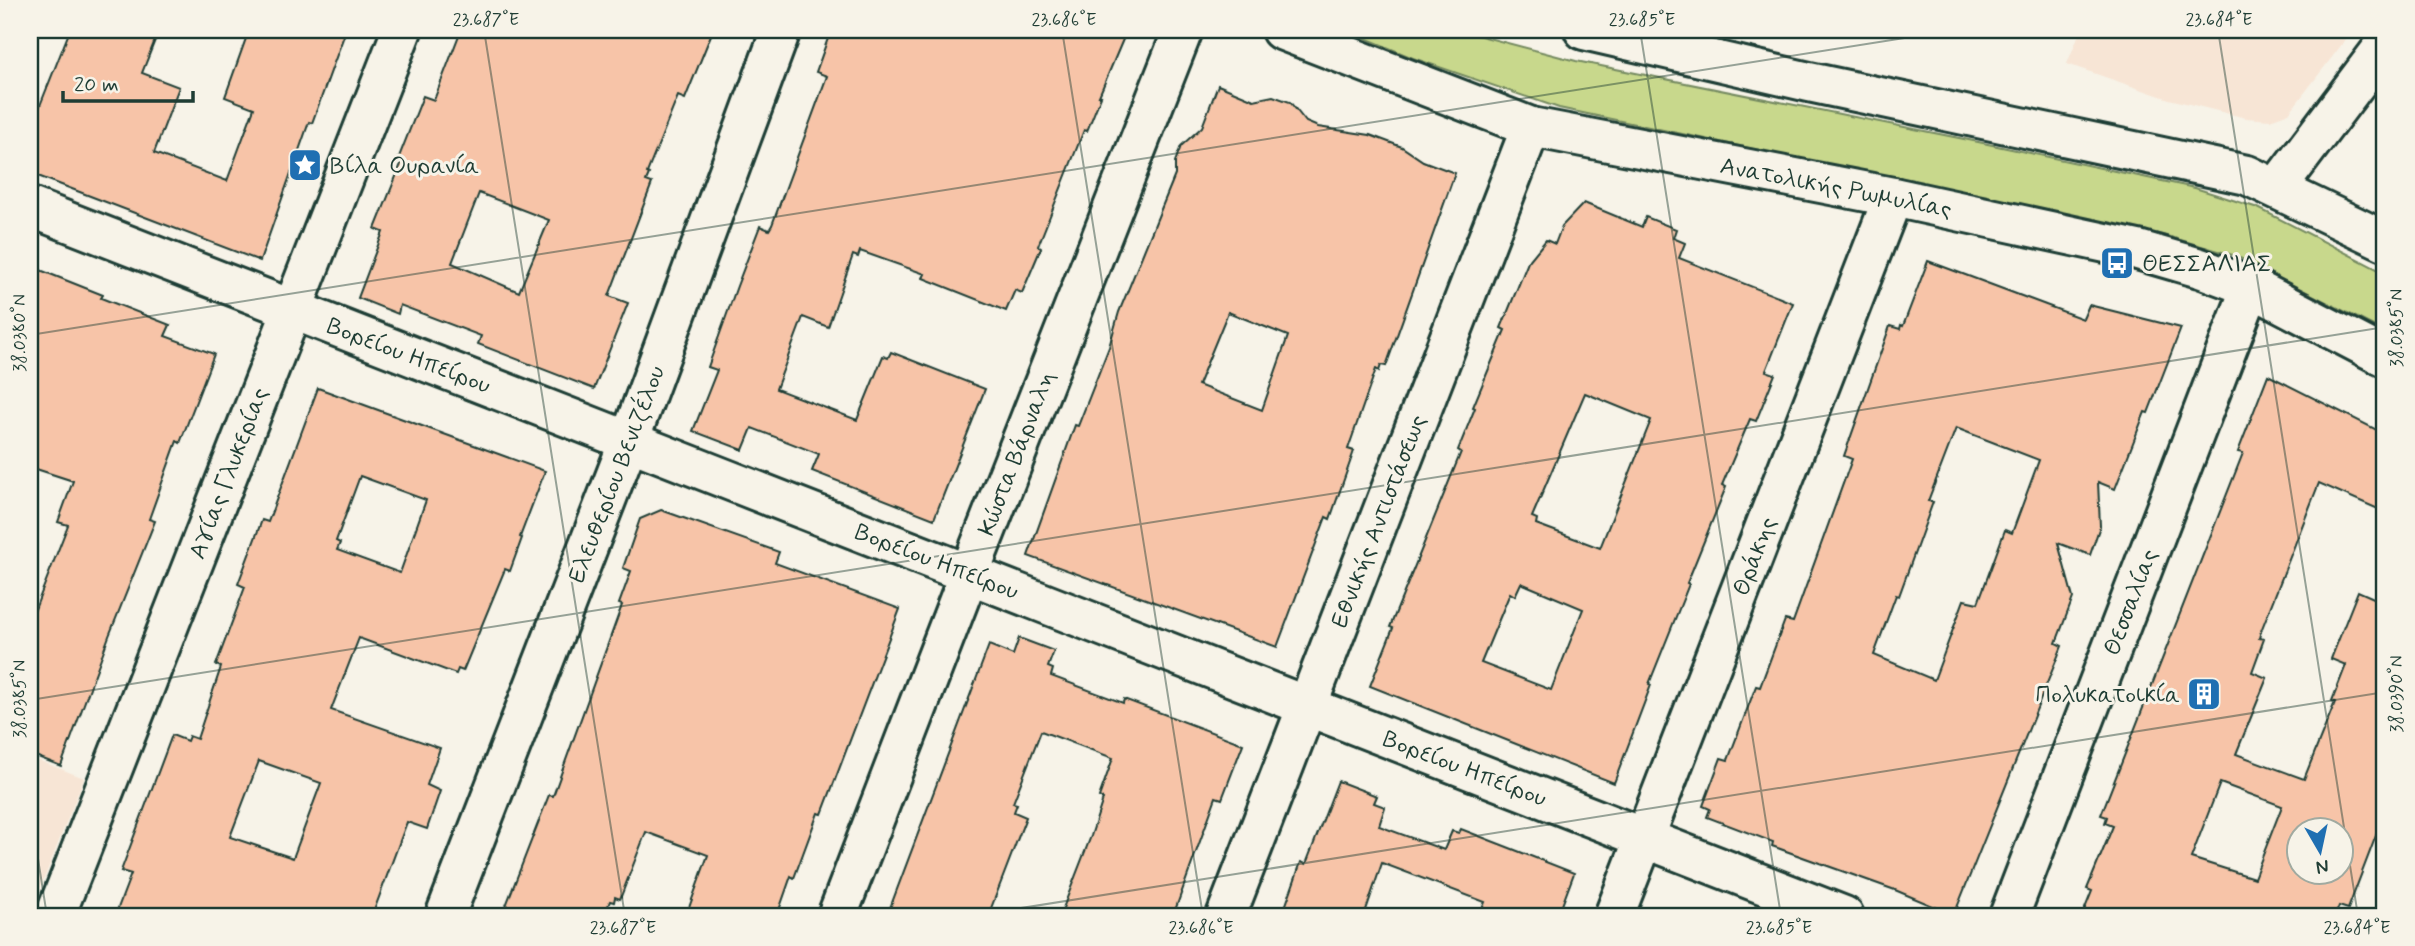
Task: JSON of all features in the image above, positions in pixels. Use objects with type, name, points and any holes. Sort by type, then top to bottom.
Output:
[{"type":"street","name":"Αγίας Γλυκερίας","points":[[55,916],[401,30]]},
{"type":"street","name":"Ελευθερίου Βενιζέλου","points":[[445,916],[629,441],[780,30]]},
{"type":"street","name":"Κώστα Βάρναλη","points":[[837,916],[1183,30]]},
{"type":"street","name":"Ανατολικής Ρωμυλίας","points":[[1281,30],[1531,127],[1893,197],[2138,250],[2200,268],[2251,288],[2385,357]]},
{"type":"street","points":[[1584,30],[1809,82],[2247,175],[2385,241]]},
{"type":"street","points":[[2277,188],[2385,45]]},
{"type":"street","name":"Εθνικής Αντιστάσεως","points":[[1226,916],[1531,127]]},
{"type":"street","name":"Θράκης","points":[[1614,916],[1893,197]]},
{"type":"street","name":"Βορείου Ηπείρου","points":[[30,207],[1844,916]]},
{"type":"street","name":"Θεσσαλίας","points":[[2009,916],[2251,288]]},
{"type":"shaded area","points":[[2070,30],[2353,30],[2289,113],[2270,120],[2246,118],[2169,99],[2067,64],[2079,34]]},
{"type":"shaded area","points":[[30,757],[84,778],[30,914]]},
{"type":"green space","points":[[1346,30],[1458,30],[1576,61],[2195,188],[2258,208],[2385,273],[2385,332],[2236,256],[2163,235],[1559,108],[1413,58]]},
{"type":"building","points":[[70,30],[159,30],[142,73],[179,87],[154,153],[227,181],[254,108],[225,97],[249,30],[346,30],[312,123],[309,122],[260,261],[30,173],[30,104],[39,108]]},
{"type":"building","points":[[461,30],[713,30],[685,99],[678,96],[647,173],[649,174],[646,181],[652,183],[609,296],[628,303],[594,389],[478,344],[481,336],[400,305],[398,314],[358,298],[383,232],[375,229],[403,159],[399,157],[423,96],[434,100]],"holes":[[[479,193],[549,220],[519,292],[452,263]]]},
{"type":"building","points":[[831,30],[1127,30],[1087,131],[1084,130],[1022,293],[1015,290],[1006,311],[923,278],[925,274],[860,251],[858,257],[853,255],[828,327],[803,317],[776,389],[857,420],[883,356],[888,358],[891,352],[985,389],[934,519],[812,471],[819,454],[752,428],[743,450],[693,431],[717,370],[708,367],[737,286],[760,226],[769,230],[772,225],[827,76],[816,72]]},
{"type":"building","points":[[1218,85],[1254,100],[1273,96],[1290,102],[1306,122],[1318,127],[1370,135],[1402,147],[1423,161],[1455,173],[1386,366],[1381,365],[1379,371],[1376,369],[1348,449],[1354,451],[1330,519],[1326,517],[1277,647],[1028,556],[1075,425],[1078,426],[1109,347],[1119,312],[1175,175],[1175,162],[1181,146],[1202,127]],"holes":[[[1228,312],[1288,336],[1262,410],[1198,385]]]},
{"type":"building","points":[[1584,203],[1642,227],[1646,217],[1676,229],[1673,238],[1685,243],[1679,258],[1793,303],[1766,371],[1775,374],[1756,421],[1750,419],[1722,485],[1726,487],[1687,583],[1689,584],[1649,684],[1651,685],[1614,783],[1370,686],[1393,628],[1390,627],[1461,452],[1458,450],[1475,408],[1473,407],[1505,330],[1501,328],[1528,262],[1546,240],[1555,244],[1562,226]],"holes":[[[1585,393],[1651,420],[1600,548],[1536,524],[1537,519],[1532,517]],[[1521,583],[1583,609],[1551,690],[1481,663],[1510,593],[1515,596]]]},
{"type":"building","points":[[1928,261],[2083,319],[2089,305],[2181,328],[2115,489],[2098,482],[2100,526],[2090,555],[2058,543],[2073,598],[2056,643],[2062,646],[1954,915],[1895,890],[1772,846],[1773,842],[1707,817],[1710,809],[1703,806],[1721,758],[1728,760],[1756,686],[1760,687],[1785,620],[1793,622],[1852,459],[1844,456],[1890,326],[1900,329],[1901,325],[1903,326]],"holes":[[[1956,428],[2039,460],[2012,533],[2005,530],[1978,603],[1964,600],[1934,680],[1874,655],[1933,502],[1928,501]]]},
{"type":"building","points":[[30,266],[170,325],[165,336],[214,354],[180,443],[177,441],[149,519],[155,521],[61,766],[30,754],[30,622],[68,525],[58,522],[73,481],[30,467]]},
{"type":"building","points":[[2268,375],[2385,434],[2385,512],[2319,483],[2261,631],[2259,638],[2264,639],[2252,672],[2267,678],[2236,754],[2304,779],[2335,702],[2332,701],[2346,665],[2331,659],[2358,591],[2385,603],[2385,812],[2348,909],[2339,906],[2335,916],[2082,916],[2092,891],[2087,889],[2113,826],[2105,823],[2107,817],[2101,815],[2243,453],[2238,452]],"holes":[[[2220,783],[2282,806],[2254,878],[2191,858]]]},
{"type":"building","points":[[318,388],[545,471],[510,571],[505,569],[463,671],[458,669],[456,674],[359,638],[331,710],[440,748],[427,785],[440,791],[427,829],[407,822],[372,916],[115,916],[131,874],[121,871],[172,735],[187,741],[189,736],[197,739],[221,667],[216,665],[245,587],[238,584],[262,520],[268,522]],"holes":[[[360,476],[426,500],[400,573],[337,550],[340,543],[336,541]],[[259,761],[321,783],[293,858],[230,837]]]},
{"type":"building","points":[[661,510],[779,552],[775,563],[900,609],[822,814],[818,813],[777,916],[686,916],[708,855],[646,832],[620,899],[615,897],[614,902],[610,901],[604,916],[502,916],[549,795],[553,796],[622,605],[619,604],[631,571],[623,568],[640,519]]},
{"type":"building","points":[[1019,638],[1054,651],[1048,667],[1053,669],[1051,676],[1123,703],[1124,699],[1243,744],[1222,799],[1216,797],[1173,916],[1060,916],[1091,836],[1103,799],[1099,797],[1113,758],[1041,731],[1013,803],[1017,804],[1014,812],[1026,817],[988,916],[887,916],[989,645],[1013,655]]},
{"type":"building","points":[[1338,781],[1377,796],[1374,803],[1385,807],[1379,826],[1444,850],[1452,831],[1459,833],[1461,829],[1574,873],[1558,916],[1479,916],[1485,902],[1382,863],[1364,916],[1282,916],[1301,862],[1306,864]]},
{"type":"place","name":"Βίλα Ουρανία","points":[[305,165]]},
{"type":"place","name":"ΘΕΣΣΑΛΙΑΣ","points":[[2117,263]]},
{"type":"place","name":"Πολυκατοικία","points":[[2204,694]]}]
